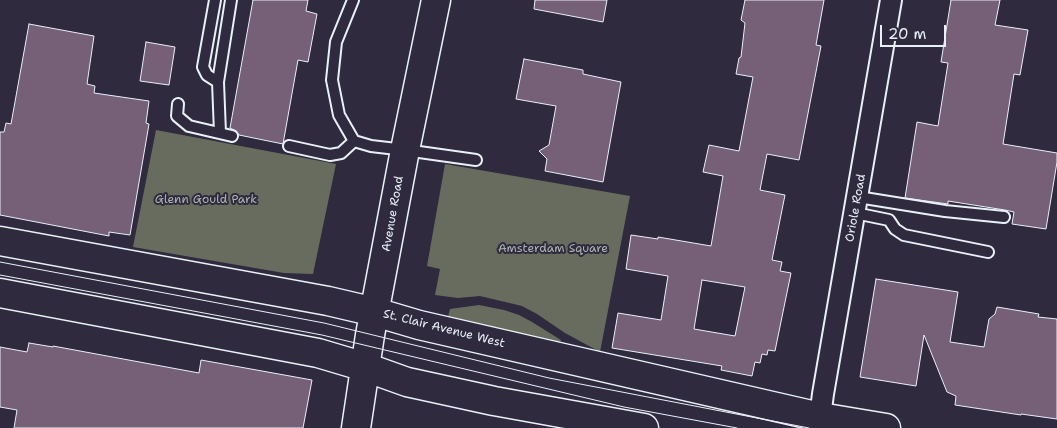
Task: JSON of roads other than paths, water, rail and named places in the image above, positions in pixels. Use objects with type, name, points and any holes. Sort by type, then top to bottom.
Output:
[{"type":"main road","name":"Avenue Road","points":[[356,428],[365,367],[405,150],[436,0]]},
{"type":"main road","name":"St. Clair Avenue West","points":[[0,240],[328,301],[419,325],[820,416],[886,428]]},
{"type":"main road","points":[[0,293],[318,353],[407,382],[494,401],[570,421],[644,428]]},
{"type":"street","name":"Oriole Road","points":[[820,416],[891,0]]},
{"type":"lane","points":[[215,0],[203,67],[207,75],[218,82]]},
{"type":"lane","points":[[220,134],[218,82],[231,0]]},
{"type":"lane","points":[[353,0],[336,42],[332,80],[340,115],[354,141],[371,146],[476,160]]},
{"type":"lane","points":[[178,104],[177,116],[189,126],[232,136]]},
{"type":"lane","points":[[289,146],[330,155],[341,153],[354,141]]},
{"type":"lane","points":[[856,205],[1004,217]]},
{"type":"lane","points":[[856,205],[889,220],[895,229],[904,235],[988,252]]},
{"type":"tram line","points":[[0,262],[324,323],[549,378],[809,428]]},
{"type":"tram line","points":[[0,275],[322,335],[624,407],[737,428]]},
{"type":"park label","name":"Glenn Gould Park","points":[[206,200]]},
{"type":"park label","name":"Amsterdam Square","points":[[553,249]]}]
